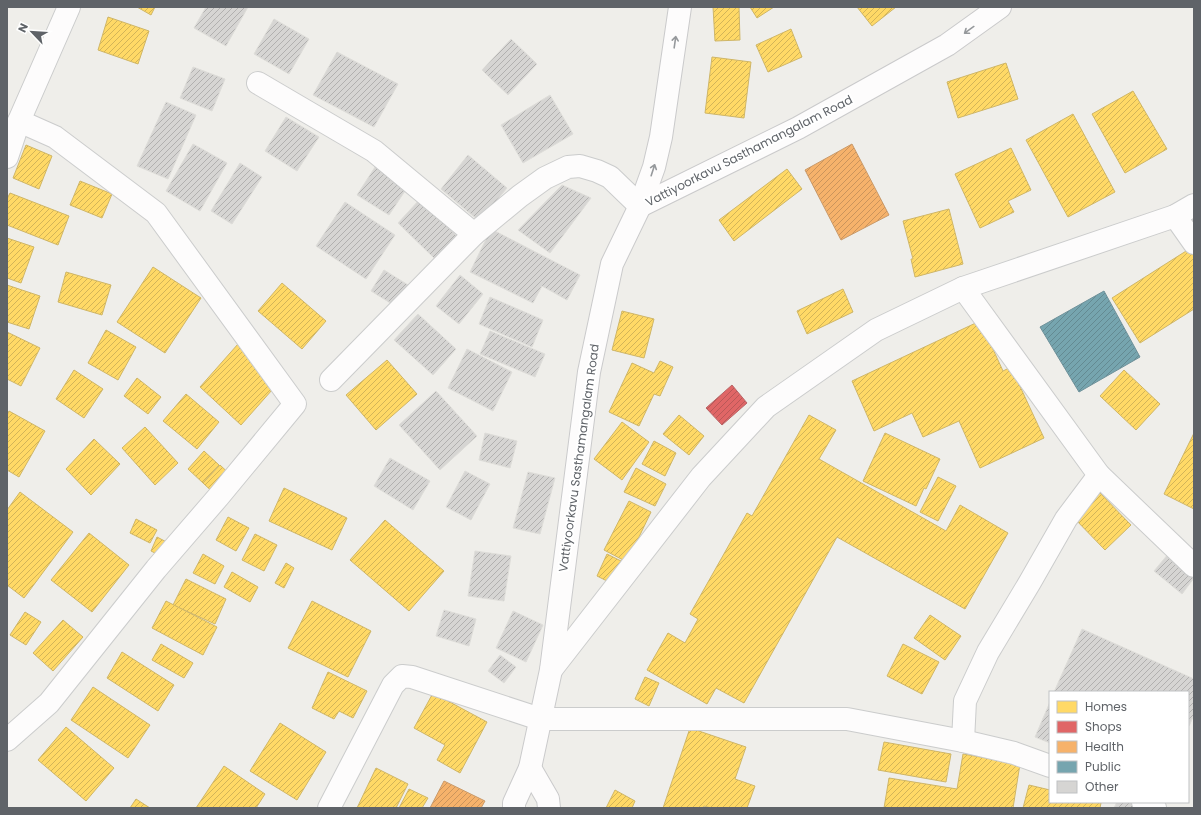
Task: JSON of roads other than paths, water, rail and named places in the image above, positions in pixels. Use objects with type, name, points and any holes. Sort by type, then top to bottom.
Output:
[{"type":"street","points":[[7,157],[19,120],[69,7]]},
{"type":"street","points":[[331,380],[474,234],[520,196],[546,178],[568,167],[580,166],[597,171],[610,177],[640,206],[654,167],[661,137],[680,7]]},
{"type":"street","name":"Vattiyoorkavu Sasthamangalam Road","points":[[514,808],[514,803],[530,768],[551,670],[589,372],[612,264],[640,206],[798,128],[947,45],[1000,7]]},
{"type":"street","points":[[258,84],[374,151],[474,234]]},
{"type":"street","points":[[7,740],[49,703],[156,569],[295,404],[156,213],[55,137],[19,120]]},
{"type":"street","points":[[551,670],[701,477],[766,407],[876,330],[963,288],[1175,216],[1194,205]]},
{"type":"street","points":[[1175,216],[1194,243]]},
{"type":"street","points":[[963,288],[1099,475],[1194,566]]},
{"type":"street","points":[[963,741],[965,701],[988,652],[1066,519],[1099,475]]},
{"type":"street","points":[[329,808],[393,685],[402,676],[540,719],[847,719],[963,741],[1014,753],[1049,766]]},
{"type":"street","points":[[530,768],[548,799],[549,808]]},
{"type":"street","points":[[1145,803],[1155,808]]}]
